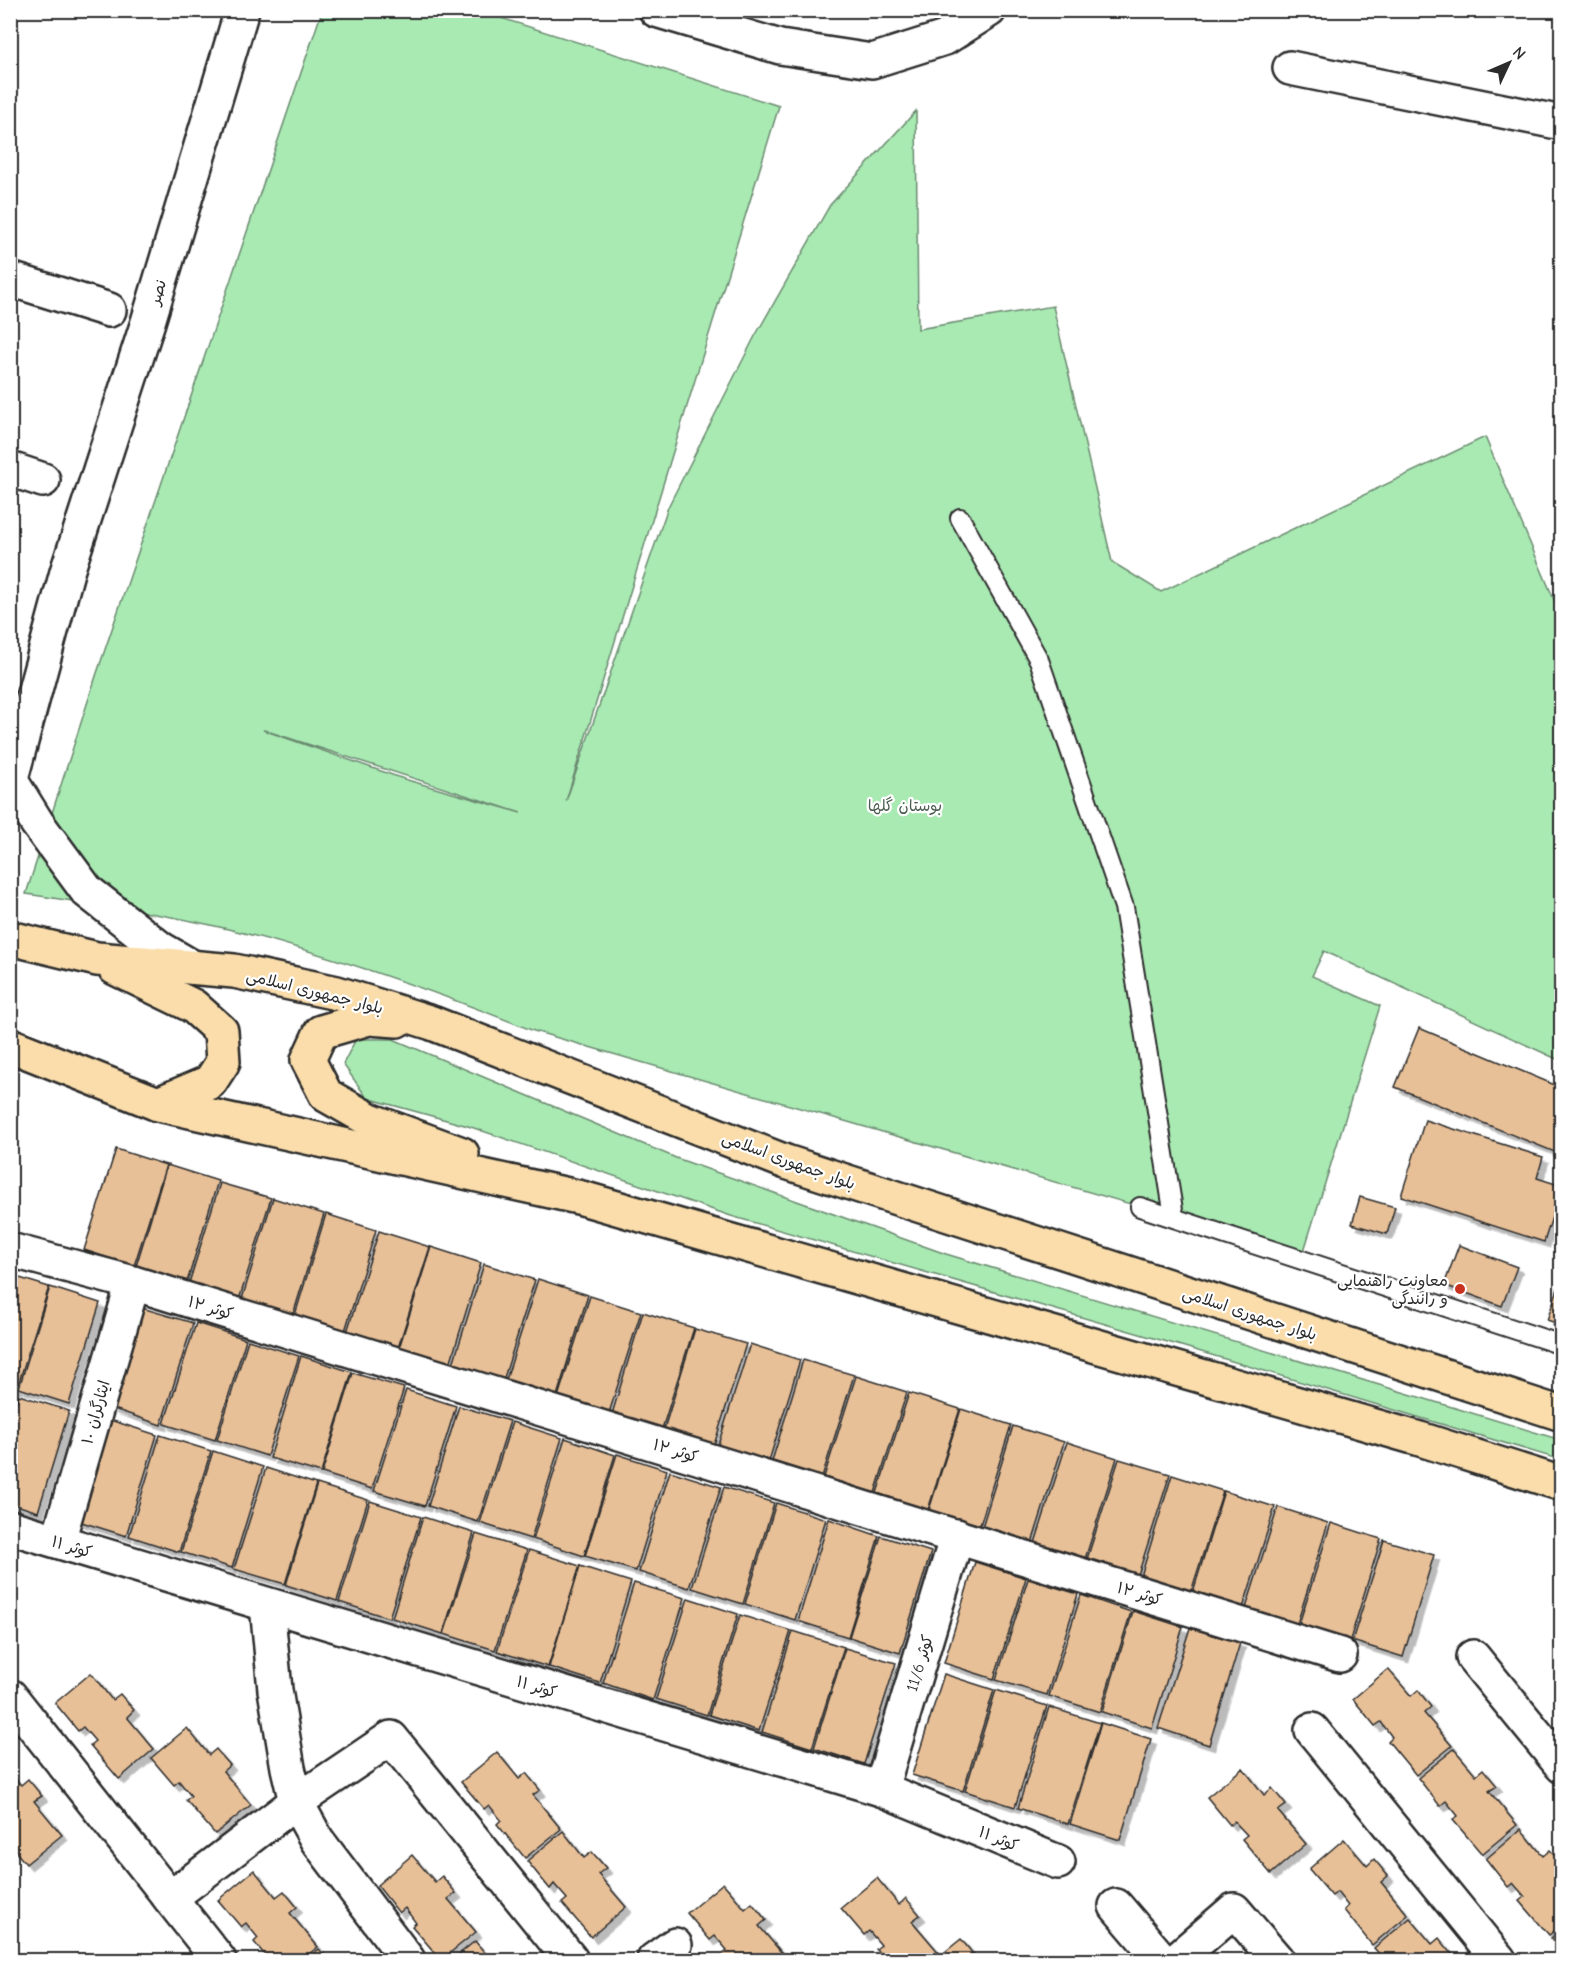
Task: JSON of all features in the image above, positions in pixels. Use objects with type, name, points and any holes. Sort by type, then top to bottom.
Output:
[{"type":"main road","name":"بلوار جمهوری اسلامی","points":[[10,939],[97,959],[234,971],[337,993],[432,1023],[786,1162],[1562,1414]]},
{"type":"main road","points":[[97,959],[193,1006],[221,1031],[223,1062],[210,1082],[158,1104]]},
{"type":"main road","points":[[432,1023],[369,1018],[321,1032],[309,1060],[326,1095],[370,1120],[582,1198]]},
{"type":"main road","points":[[10,1045],[158,1104],[582,1198],[1420,1439],[1562,1484]]},
{"type":"street","name":"نصر","points":[[11,782],[67,572],[148,322],[242,10]]},
{"type":"street","points":[[656,10],[780,48],[872,61],[945,38],[989,10]]},
{"type":"street","points":[[1290,68],[1562,123]]},
{"type":"street","points":[[10,279],[109,310]]},
{"type":"street","points":[[10,469],[43,480]]},
{"type":"street","points":[[11,782],[37,823],[87,891],[161,949],[192,967]]},
{"type":"street","name":"کوثر ۱۲","points":[[10,1250],[133,1283],[1340,1655]]},
{"type":"street","name":"ایثارگران ۱۰","points":[[58,1541],[133,1283]]},
{"type":"street","name":"کوثر ۱۱","points":[[10,1527],[881,1789],[1058,1862]]},
{"type":"street","name":"کوثر 11/6","points":[[881,1789],[957,1536]]},
{"type":"street","points":[[267,1605],[275,1690],[296,1802],[317,1840],[408,1960]]},
{"type":"street","points":[[1473,1657],[1551,1732],[1562,1766]]},
{"type":"street","points":[[10,1696],[219,1960]]},
{"type":"street","points":[[1312,1730],[1499,1960]]},
{"type":"street","points":[[170,1898],[296,1802],[390,1738],[571,1960]]},
{"type":"street","points":[[1116,1906],[1162,1960]]},
{"type":"street","points":[[1176,1960],[1234,1910],[1277,1960]]},
{"type":"lane","points":[[960,518],[1039,660],[1124,908],[1174,1216]]},
{"type":"lane","points":[[1140,1207],[1174,1216],[1562,1345]]},
{"type":"green space","name":"بوستان گلها","points":[[322,11],[479,11],[779,106],[566,801],[668,507],[754,338],[830,205],[916,111],[918,329],[1053,306],[1112,562],[1161,592],[1485,437],[1561,616],[1561,1061],[1324,951],[1312,976],[1380,1006],[1303,1254],[534,1031],[383,975],[267,939],[178,918],[26,894],[96,676]],"holes":[[[263,730],[521,813],[404,779]]]},
{"type":"green space","points":[[356,1039],[393,1039],[676,1158],[946,1254],[1561,1440],[1561,1460],[1178,1345],[731,1216],[468,1126],[367,1098],[343,1064]]},
{"type":"building","points":[[1419,1028],[1562,1088],[1562,1155],[1395,1087]]},
{"type":"building","points":[[1425,1120],[1543,1157],[1537,1178],[1562,1186],[1544,1242],[1401,1196]]},
{"type":"building","points":[[116,1149],[166,1165],[134,1266],[84,1250]]},
{"type":"building","points":[[167,1165],[218,1181],[187,1282],[136,1266]]},
{"type":"building","points":[[220,1183],[271,1198],[239,1300],[189,1283]]},
{"type":"building","points":[[1360,1197],[1395,1207],[1387,1234],[1352,1224]]},
{"type":"building","points":[[273,1198],[324,1214],[293,1315],[242,1299]]},
{"type":"building","points":[[326,1214],[376,1230],[345,1331],[295,1315]]},
{"type":"building","points":[[379,1231],[430,1247],[398,1348],[347,1332]]},
{"type":"building","points":[[1459,1245],[1517,1267],[1502,1306],[1444,1285]]},
{"type":"building","points":[[431,1247],[481,1263],[450,1364],[399,1348]]},
{"type":"building","points":[[484,1264],[535,1280],[503,1381],[453,1364]]},
{"type":"building","points":[[10,1275],[49,1287],[17,1388],[10,1386]]},
{"type":"building","points":[[1562,1277],[1562,1325],[1547,1320]]},
{"type":"building","points":[[538,1279],[588,1295],[557,1396],[506,1380]]},
{"type":"building","points":[[50,1287],[100,1303],[69,1404],[19,1388]]},
{"type":"building","points":[[590,1296],[641,1312],[609,1413],[558,1397]]},
{"type":"building","points":[[142,1308],[193,1323],[161,1425],[111,1408]]},
{"type":"building","points":[[643,1312],[694,1328],[662,1429],[612,1414]]},
{"type":"building","points":[[196,1323],[246,1339],[215,1440],[164,1424]]},
{"type":"building","points":[[695,1329],[746,1344],[714,1445],[664,1429]]},
{"type":"building","points":[[248,1340],[299,1356],[267,1456],[217,1440]]},
{"type":"building","points":[[750,1344],[800,1360],[769,1461],[718,1445]]},
{"type":"building","points":[[301,1356],[352,1372],[321,1473],[270,1458]]},
{"type":"building","points":[[803,1360],[854,1375],[822,1477],[772,1461]]},
{"type":"building","points":[[353,1373],[404,1388],[372,1489],[322,1473]]},
{"type":"building","points":[[856,1376],[907,1392],[875,1493],[824,1477]]},
{"type":"building","points":[[406,1390],[456,1406],[425,1506],[374,1491]]},
{"type":"building","points":[[10,1393],[18,1395],[10,1419]]},
{"type":"building","points":[[909,1393],[960,1409],[928,1510],[877,1493]]},
{"type":"building","points":[[19,1395],[69,1411],[38,1512],[10,1503],[10,1422]]},
{"type":"building","points":[[459,1406],[510,1421],[478,1522],[428,1506]]},
{"type":"building","points":[[961,1409],[1011,1425],[980,1525],[929,1510]]},
{"type":"building","points":[[107,1419],[157,1435],[126,1536],[75,1520]]},
{"type":"building","points":[[512,1422],[562,1438],[531,1539],[480,1523]]},
{"type":"building","points":[[1013,1426],[1064,1442],[1032,1543],[982,1527]]},
{"type":"building","points":[[160,1435],[211,1451],[179,1552],[129,1536]]},
{"type":"building","points":[[565,1438],[615,1455],[584,1556],[533,1539]]},
{"type":"building","points":[[1067,1442],[1117,1458],[1085,1559],[1035,1543]]},
{"type":"building","points":[[213,1451],[263,1467],[232,1568],[181,1552]]},
{"type":"building","points":[[617,1454],[667,1470],[636,1571],[585,1556]]},
{"type":"building","points":[[1119,1459],[1170,1474],[1138,1575],[1087,1559]]},
{"type":"building","points":[[266,1468],[316,1484],[285,1584],[234,1569]]},
{"type":"building","points":[[670,1471],[721,1487],[689,1588],[639,1572]]},
{"type":"building","points":[[1172,1475],[1223,1491],[1191,1592],[1141,1576]]},
{"type":"building","points":[[317,1484],[368,1500],[337,1601],[286,1585]]},
{"type":"building","points":[[724,1487],[774,1503],[743,1604],[692,1588]]},
{"type":"building","points":[[1224,1491],[1275,1507],[1243,1608],[1193,1592]]},
{"type":"building","points":[[370,1501],[421,1517],[389,1618],[339,1602]]},
{"type":"building","points":[[776,1503],[826,1519],[795,1620],[745,1604]]},
{"type":"building","points":[[1278,1507],[1328,1523],[1297,1624],[1246,1608]]},
{"type":"building","points":[[423,1517],[474,1533],[443,1634],[392,1618]]},
{"type":"building","points":[[829,1519],[879,1536],[848,1637],[798,1621]]},
{"type":"building","points":[[1331,1523],[1381,1539],[1350,1640],[1299,1624]]},
{"type":"building","points":[[476,1534],[527,1550],[495,1650],[444,1634]]},
{"type":"building","points":[[881,1536],[931,1552],[900,1653],[849,1637]]},
{"type":"building","points":[[1384,1540],[1434,1555],[1403,1657],[1352,1641]]},
{"type":"building","points":[[529,1550],[580,1566],[548,1667],[497,1651]]},
{"type":"building","points":[[975,1562],[1026,1578],[994,1679],[944,1663]]},
{"type":"building","points":[[580,1566],[631,1582],[600,1683],[549,1667]]},
{"type":"building","points":[[1028,1579],[1078,1594],[1047,1695],[996,1680]]},
{"type":"building","points":[[634,1583],[685,1598],[653,1700],[603,1683]]},
{"type":"building","points":[[1081,1595],[1131,1612],[1100,1712],[1049,1696]]},
{"type":"building","points":[[688,1598],[738,1614],[707,1715],[656,1699]]},
{"type":"building","points":[[1133,1611],[1183,1627],[1152,1728],[1102,1712]]},
{"type":"building","points":[[740,1615],[791,1631],[759,1731],[709,1715]]},
{"type":"building","points":[[1190,1628],[1240,1643],[1209,1745],[1158,1728]]},
{"type":"building","points":[[793,1631],[844,1647],[812,1748],[762,1732]]},
{"type":"building","points":[[845,1648],[896,1663],[864,1764],[814,1748]]},
{"type":"building","points":[[1388,1669],[1411,1696],[1418,1690],[1431,1707],[1424,1713],[1452,1746],[1416,1775],[1388,1741],[1392,1737],[1381,1722],[1375,1726],[1353,1699]]},
{"type":"building","points":[[91,1673],[112,1700],[120,1694],[134,1710],[127,1717],[154,1749],[119,1779],[90,1745],[95,1741],[83,1727],[78,1731],[55,1703]]},
{"type":"building","points":[[944,1674],[994,1690],[963,1791],[912,1775]]},
{"type":"building","points":[[996,1690],[1047,1706],[1015,1807],[965,1791]]},
{"type":"building","points":[[1049,1707],[1100,1723],[1068,1824],[1018,1808]]},
{"type":"building","points":[[1101,1723],[1151,1739],[1120,1840],[1070,1824]]},
{"type":"building","points":[[187,1728],[209,1755],[216,1749],[230,1765],[223,1771],[251,1805],[215,1834],[186,1800],[191,1796],[179,1781],[174,1785],[151,1758]]},
{"type":"building","points":[[1454,1749],[1476,1775],[1483,1769],[1497,1786],[1489,1791],[1517,1825],[1482,1854],[1453,1820],[1458,1816],[1446,1801],[1440,1806],[1418,1778]]},
{"type":"building","points":[[497,1752],[519,1779],[526,1773],[540,1790],[533,1795],[561,1829],[525,1858],[497,1824],[501,1820],[489,1805],[484,1809],[461,1782]]},
{"type":"building","points":[[1243,1768],[1264,1795],[1272,1788],[1286,1805],[1278,1811],[1306,1844],[1271,1874],[1242,1839],[1247,1835],[1234,1821],[1230,1825],[1207,1797]]},
{"type":"building","points":[[10,1773],[21,1785],[28,1779],[42,1796],[34,1801],[62,1835],[26,1864],[10,1845]]},
{"type":"building","points":[[1521,1829],[1543,1856],[1550,1850],[1562,1863],[1562,1869],[1557,1873],[1562,1878],[1562,1925],[1549,1935],[1520,1901],[1525,1897],[1513,1883],[1508,1887],[1486,1859]]},
{"type":"building","points":[[563,1831],[584,1858],[592,1852],[606,1868],[598,1874],[626,1907],[591,1937],[562,1903],[567,1899],[554,1884],[550,1889],[527,1861]]},
{"type":"building","points":[[1344,1839],[1367,1866],[1374,1859],[1388,1876],[1381,1882],[1408,1915],[1372,1945],[1344,1910],[1348,1906],[1337,1892],[1332,1896],[1309,1869]]},
{"type":"building","points":[[412,1855],[435,1882],[442,1876],[456,1893],[448,1899],[476,1932],[441,1960],[412,1926],[416,1923],[405,1908],[399,1913],[377,1885]]},
{"type":"building","points":[[254,1870],[276,1897],[284,1891],[297,1907],[290,1913],[318,1947],[301,1960],[269,1960],[254,1942],[258,1938],[246,1923],[241,1927],[218,1900]]},
{"type":"building","points":[[877,1878],[899,1905],[906,1898],[920,1915],[912,1921],[940,1954],[933,1960],[886,1960],[876,1949],[881,1945],[869,1931],[864,1935],[841,1908]]},
{"type":"building","points":[[723,1883],[745,1909],[752,1903],[766,1920],[759,1926],[787,1959],[728,1960],[722,1954],[727,1950],[715,1936],[710,1940],[687,1913]]},
{"type":"building","points":[[1410,1918],[1432,1944],[1439,1938],[1453,1955],[1446,1960],[1385,1960],[1374,1948]]},
{"type":"building","points":[[1562,1929],[1562,1951],[1551,1938]]},
{"type":"building","points":[[961,1939],[978,1960],[935,1960]]},
{"type":"building","points":[[475,1941],[491,1960],[452,1960]]},
{"type":"building","points":[[319,1949],[329,1960],[306,1960]]},
{"type":"place","name":"معاونت راهنمایی و رانندگی","points":[[1460,1289]]}]
